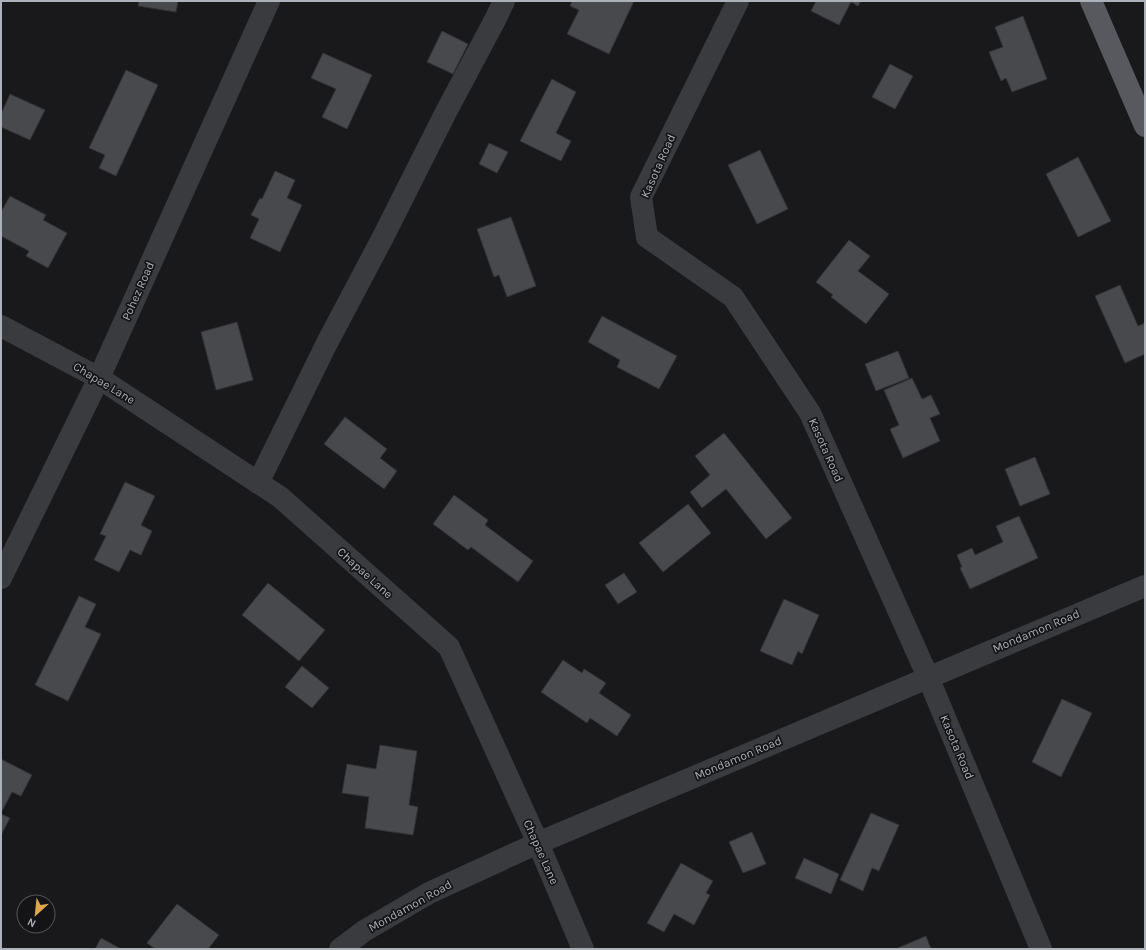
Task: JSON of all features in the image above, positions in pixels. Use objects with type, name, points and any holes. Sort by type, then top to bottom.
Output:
[{"type":"main road","points":[[1091,1],[1145,126]]},
{"type":"street","name":"Pohez Road","points":[[1,578],[99,378],[269,1]]},
{"type":"street","points":[[258,483],[327,343],[504,1]]},
{"type":"street","name":"Kasota Road","points":[[738,1],[641,197],[647,237],[733,298],[810,413],[928,677],[1041,949]]},
{"type":"street","name":"Chapae Lane","points":[[1,326],[99,378],[280,497],[448,647],[538,843],[583,949]]},
{"type":"street","name":"Mondamon Road","points":[[340,949],[364,931],[429,893],[538,843],[1145,586]]},
{"type":"building","points":[[139,1],[178,1],[176,12],[138,6]]},
{"type":"building","points":[[572,1],[634,1],[609,54],[567,34],[579,10],[570,6]]},
{"type":"building","points":[[816,1],[861,1],[858,6],[851,2],[839,25],[811,11]]},
{"type":"building","points":[[1023,16],[1047,79],[1012,92],[1006,78],[1001,81],[989,52],[1003,47],[995,27]]},
{"type":"building","points":[[442,31],[468,44],[453,74],[427,62]]},
{"type":"building","points":[[323,53],[372,75],[347,129],[322,117],[336,89],[311,78]]},
{"type":"building","points":[[890,64],[913,76],[895,109],[872,97]]},
{"type":"building","points":[[126,70],[158,85],[116,176],[99,168],[105,155],[89,148]]},
{"type":"building","points":[[552,79],[576,92],[556,133],[571,141],[561,161],[520,141]]},
{"type":"building","points":[[10,94],[45,110],[30,140],[1,127],[1,114]]},
{"type":"building","points":[[489,143],[508,152],[497,173],[479,164]]},
{"type":"building","points":[[760,150],[788,209],[757,224],[728,165]]},
{"type":"building","points":[[1078,157],[1111,221],[1078,237],[1046,174]]},
{"type":"building","points":[[275,171],[295,180],[287,198],[302,205],[280,252],[250,238],[259,219],[251,215],[260,198],[262,199]]},
{"type":"building","points":[[10,196],[46,215],[43,220],[67,233],[48,268],[26,256],[29,251],[1,236],[1,212]]},
{"type":"building","points":[[511,217],[536,286],[507,297],[499,275],[494,277],[477,229]]},
{"type":"building","points":[[849,240],[870,256],[858,271],[889,294],[866,324],[831,297],[833,295],[816,282]]},
{"type":"building","points":[[1120,285],[1138,326],[1145,323],[1145,354],[1125,363],[1095,296]]},
{"type":"building","points":[[602,316],[677,356],[659,389],[617,367],[620,360],[588,342]]},
{"type":"building","points":[[237,322],[253,380],[216,390],[201,332]]},
{"type":"building","points":[[898,351],[909,378],[876,391],[865,364]]},
{"type":"building","points":[[912,378],[922,399],[931,395],[940,414],[930,418],[940,441],[903,458],[890,429],[899,425],[884,390]]},
{"type":"building","points":[[345,417],[387,449],[380,458],[397,471],[384,489],[324,444]]},
{"type":"building","points":[[724,433],[792,518],[766,539],[726,489],[702,508],[690,492],[710,475],[695,456]]},
{"type":"building","points":[[1035,457],[1050,494],[1020,506],[1005,469]]},
{"type":"building","points":[[125,482],[155,496],[141,525],[152,531],[141,555],[130,550],[119,572],[94,560],[106,536],[100,534]]},
{"type":"building","points":[[454,495],[488,520],[485,525],[533,561],[518,582],[471,547],[468,550],[433,524]]},
{"type":"building","points":[[688,504],[711,533],[663,572],[639,543]]},
{"type":"building","points":[[1019,516],[1038,558],[970,589],[960,568],[962,567],[957,555],[972,548],[975,555],[1003,542],[996,526]]},
{"type":"building","points":[[624,573],[637,592],[618,604],[605,585]]},
{"type":"building","points":[[268,583],[325,630],[299,661],[242,615]]},
{"type":"building","points":[[79,596],[96,604],[85,627],[101,634],[68,701],[35,685]]},
{"type":"building","points":[[784,599],[819,615],[802,654],[798,651],[792,665],[760,651]]},
{"type":"building","points":[[563,660],[582,673],[584,669],[606,683],[599,693],[631,715],[617,736],[590,718],[587,723],[541,692]]},
{"type":"building","points":[[302,666],[329,688],[312,708],[285,687]]},
{"type":"building","points":[[1062,699],[1092,713],[1061,777],[1032,762]]},
{"type":"building","points":[[380,745],[417,751],[409,805],[418,807],[413,835],[365,828],[369,797],[342,793],[347,764],[376,769]]},
{"type":"building","points":[[1,759],[32,775],[21,796],[12,792],[1,813]]},
{"type":"building","points":[[871,813],[899,825],[879,871],[872,868],[863,891],[840,880]]},
{"type":"building","points":[[1,814],[10,818],[1,835]]},
{"type":"building","points":[[752,832],[766,864],[743,873],[729,842]]},
{"type":"building","points":[[804,858],[839,874],[831,894],[795,878]]},
{"type":"building","points":[[681,863],[713,881],[706,893],[710,895],[694,925],[674,914],[664,932],[647,923]]},
{"type":"building","points":[[177,904],[219,935],[208,949],[155,949],[147,943]]},
{"type":"building","points":[[926,936],[931,949],[898,949],[898,948]]},
{"type":"building","points":[[101,938],[121,949],[95,949]]}]
